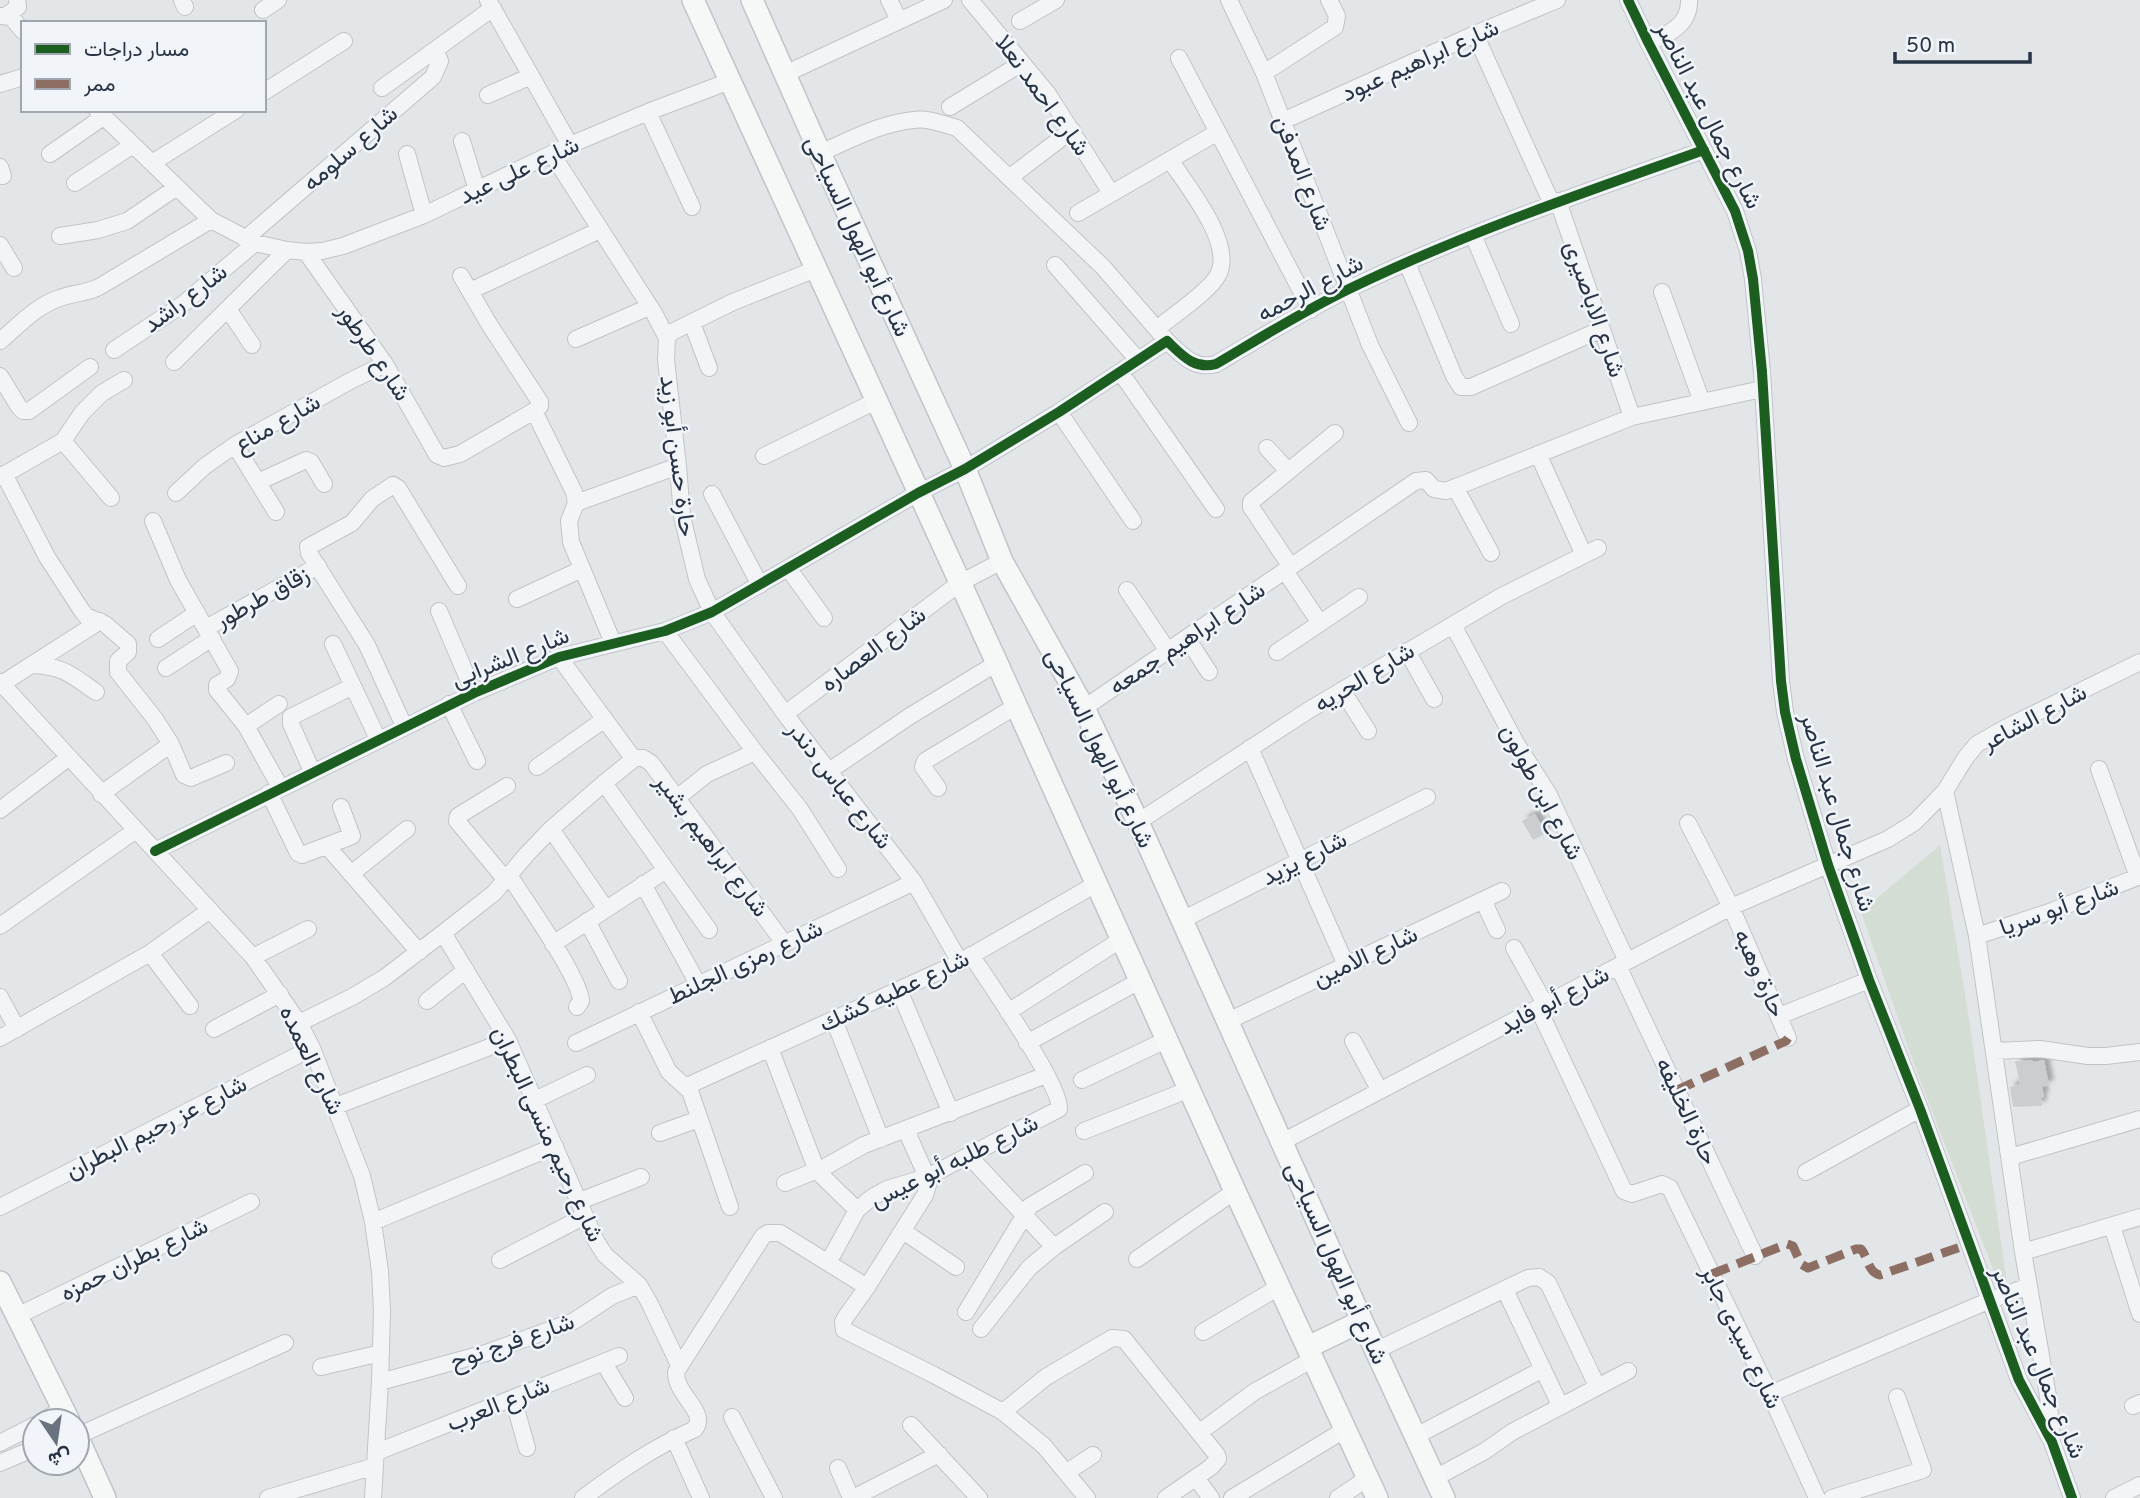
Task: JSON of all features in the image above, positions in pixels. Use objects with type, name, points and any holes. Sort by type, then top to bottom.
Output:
[{"type":"main road","points":[[693,0],[1377,1498]]},
{"type":"main road","name":"شارع أبو الهول السياحى","points":[[752,0],[965,468],[1002,561],[1084,708],[1138,822],[1444,1498]]},
{"type":"main road","points":[[0,1282],[62,1407]]},
{"type":"main road","points":[[1310,1353],[1362,1321]]},
{"type":"main road","points":[[91,1476],[98,1496]]},
{"type":"street","points":[[17,0],[18,7],[3,15],[21,29]]},
{"type":"street","points":[[263,10],[278,0]]},
{"type":"street","points":[[889,0],[899,20]]},
{"type":"street","points":[[785,74],[944,0]]},
{"type":"street","name":"شارع احمد نعلا","points":[[971,0],[1048,94],[1111,193]]},
{"type":"street","points":[[1020,21],[1056,0]]},
{"type":"street","name":"شارع المدفن","points":[[1229,0],[1264,73],[1370,345],[1409,423]]},
{"type":"street","points":[[1264,73],[1335,27],[1337,16],[1329,0]]},
{"type":"street","name":"شارع ابراهيم عبود","points":[[1283,121],[1402,59],[1475,34],[1524,7],[1557,0]]},
{"type":"street","name":"شارع جمال عبد الناصر","points":[[1628,0],[1735,211],[1745,241],[1753,279],[1781,681],[1796,759],[1828,865],[1869,980],[1920,1109],[1988,1301],[2019,1380],[2052,1442],[2072,1498]]},
{"type":"street","points":[[1648,42],[1681,24],[1686,16],[1689,0]]},
{"type":"street","points":[[382,88],[435,50],[490,4],[570,145]]},
{"type":"street","name":"شارع الاباصيرى","points":[[1475,34],[1555,203],[1632,417]]},
{"type":"street","points":[[266,91],[344,41]]},
{"type":"street","name":"شارع سلومه","points":[[250,241],[433,77],[440,61],[435,50]]},
{"type":"street","points":[[1179,58],[1311,310]]},
{"type":"street","points":[[950,107],[1022,63]]},
{"type":"street","points":[[488,95],[531,76]]},
{"type":"street","points":[[0,84],[21,78]]},
{"type":"street","name":"شارع على عيد","points":[[100,113],[211,220],[250,241],[306,252],[343,246],[424,215],[570,145],[730,81]]},
{"type":"street","points":[[152,163],[233,112]]},
{"type":"street","points":[[649,112],[692,207]]},
{"type":"street","points":[[50,154],[100,113]]},
{"type":"street","name":"شارع الرحمه","points":[[820,153],[878,128],[915,120],[937,122],[957,128],[1103,267],[1162,335],[1193,364],[1208,366],[1216,364],[1348,289],[1407,263],[1555,203],[1704,150]]},
{"type":"street","points":[[1009,178],[1072,130]]},
{"type":"street","points":[[1078,213],[1218,132]]},
{"type":"street","points":[[462,141],[477,190]]},
{"type":"street","points":[[75,183],[133,145]]},
{"type":"street","points":[[407,154],[424,215]]},
{"type":"street","points":[[552,154],[667,338],[673,332],[733,302],[816,269]]},
{"type":"street","points":[[965,468],[1121,373],[1138,360],[1218,276],[1222,263],[1217,235],[1170,160]]},
{"type":"street","points":[[60,236],[98,230],[127,221],[177,187]]},
{"type":"street","points":[[0,341],[49,302],[99,287],[211,220]]},
{"type":"street","points":[[470,291],[600,230]]},
{"type":"street","points":[[1473,235],[1511,324]]},
{"type":"street","name":"شارع راشد","points":[[114,350],[183,304],[250,241]]},
{"type":"street","points":[[0,245],[13,268]]},
{"type":"street","points":[[174,362],[287,250]]},
{"type":"street","name":"شارع طرطور","points":[[306,252],[385,364],[437,455],[444,458],[460,454],[536,405]]},
{"type":"street","points":[[1407,263],[1461,387],[1471,387],[1602,329]]},
{"type":"street","points":[[1055,265],[1138,360]]},
{"type":"street","points":[[461,276],[536,405],[574,492],[576,503],[569,521],[569,533],[614,643]]},
{"type":"street","points":[[1662,292],[1702,402]]},
{"type":"street","points":[[576,340],[649,307]]},
{"type":"street","points":[[228,309],[252,345]]},
{"type":"street","points":[[692,323],[709,368]]},
{"type":"street","name":"حارة حسن أبو زيد","points":[[667,338],[666,360],[682,516],[697,579],[712,612]]},
{"type":"street","name":"شارع مناع","points":[[176,493],[205,466],[235,445],[385,364]]},
{"type":"street","points":[[0,376],[19,407],[23,411],[29,411],[90,367]]},
{"type":"street","points":[[1121,373],[1216,509]]},
{"type":"street","points":[[124,380],[102,393],[82,413],[63,441],[2,475],[47,557],[82,611],[86,616],[100,621],[130,647],[118,661],[121,677],[155,719],[171,744],[184,775],[194,777],[226,764]]},
{"type":"street","points":[[1491,553],[1455,487],[1632,417],[1762,389]]},
{"type":"street","points":[[764,456],[876,401]]},
{"type":"street","points":[[1059,412],[1133,522]]},
{"type":"street","points":[[1320,623],[1250,505],[1335,433]]},
{"type":"street","points":[[63,441],[111,499]]},
{"type":"street","points":[[235,445],[275,512]]},
{"type":"street","points":[[1267,448],[1288,471]]},
{"type":"street","name":"شارع الحريه","points":[[1138,822],[1250,748],[1407,651],[1519,586],[1591,551],[1538,454]]},
{"type":"street","points":[[258,482],[306,460],[311,462],[324,484]]},
{"type":"street","points":[[576,503],[678,466]]},
{"type":"street","name":"شارع الشرابى","points":[[155,851],[474,693],[559,657],[665,631],[712,612],[965,468]]},
{"type":"street","name":"شارع ابراهيم جمعه","points":[[1084,708],[1416,481],[1426,480],[1438,491],[1455,487]]},
{"type":"street","name":"زقاق طرطور","points":[[404,726],[367,645],[309,553],[310,545],[352,523],[372,499],[393,485],[458,586]]},
{"type":"street","points":[[712,494],[760,585]]},
{"type":"street","points":[[153,521],[178,580],[230,671],[227,679],[217,685],[217,690],[246,726],[298,853],[304,855],[352,835],[341,807]]},
{"type":"street","name":"شارع العصاره","points":[[785,714],[960,583],[1002,561]]},
{"type":"street","name":"زقاق طرطور","points":[[166,668],[209,633],[318,566]]},
{"type":"street","points":[[788,568],[824,618]]},
{"type":"street","points":[[517,599],[582,569]]},
{"type":"street","points":[[1127,590],[1168,651]]},
{"type":"street","points":[[1277,652],[1359,597]]},
{"type":"street","points":[[439,611],[474,693]]},
{"type":"street","name":"شارع عباس دندر","points":[[712,612],[785,714],[914,882],[965,958]]},
{"type":"street","points":[[158,639],[197,614]]},
{"type":"street","points":[[1,684],[100,621]]},
{"type":"street","name":"شارع ابن طولون","points":[[1453,625],[1516,743],[1548,793],[1623,964]]},
{"type":"street","points":[[665,631],[800,809],[838,869]]},
{"type":"street","points":[[1187,638],[1209,672]]},
{"type":"street","points":[[333,644],[378,739]]},
{"type":"street","points":[[1407,651],[1434,699]]},
{"type":"street","name":"شارع ابراهيم بشير","points":[[559,657],[635,758],[643,758],[651,763],[784,943]]},
{"type":"street","name":"شارع الشاعر","points":[[1828,865],[1888,839],[1915,822],[1945,791],[1977,744],[2140,662]]},
{"type":"street","points":[[829,771],[910,716],[997,663]]},
{"type":"street","points":[[32,665],[67,671],[92,695],[121,677]]},
{"type":"street","name":"شارع العمده","points":[[1,684],[253,957],[299,1023],[312,1048],[362,1176],[373,1222],[380,1270],[381,1353],[373,1498]]},
{"type":"street","points":[[312,771],[291,724],[291,717],[353,686]]},
{"type":"street","points":[[1342,690],[1367,731]]},
{"type":"street","points":[[246,726],[279,704]]},
{"type":"street","points":[[449,704],[477,761]]},
{"type":"street","points":[[937,788],[923,767],[925,761],[1016,706]]},
{"type":"street","points":[[537,767],[605,719]]},
{"type":"street","points":[[101,794],[171,744]]},
{"type":"street","points":[[1250,748],[1346,965]]},
{"type":"street","points":[[677,798],[707,774],[755,752]]},
{"type":"street","points":[[0,810],[68,758]]},
{"type":"street","points":[[299,1023],[384,978],[494,893],[551,829],[635,758]]},
{"type":"street","points":[[2099,769],[2139,876]]},
{"type":"street","points":[[604,783],[709,930]]},
{"type":"street","points":[[507,786],[458,816],[457,821],[507,877],[553,944],[578,988],[581,1001],[577,1007]]},
{"type":"street","name":"شارع جمال عبد الناصر","points":[[1945,791],[1977,936],[2023,1252],[2048,1396],[2052,1442]]},
{"type":"street","name":"شارع يزيد","points":[[1182,920],[1427,797]]},
{"type":"street","name":"حارة وهبه","points":[[1688,823],[1731,907],[1787,1038]]},
{"type":"street","points":[[551,829],[606,909]]},
{"type":"street","points":[[0,926],[136,830]]},
{"type":"street","points":[[351,874],[407,830]]},
{"type":"street","points":[[327,846],[419,952]]},
{"type":"street","name":"شارع أبو فايد","points":[[1282,1142],[1731,907],[1828,865]]},
{"type":"street","points":[[553,944],[666,870]]},
{"type":"street","name":"شارع أبو سريا","points":[[1977,936],[2052,911],[2139,876]]},
{"type":"street","name":"شارع رمزى الجلنط","points":[[576,1043],[914,882]]},
{"type":"street","points":[[643,884],[698,984]]},
{"type":"street","name":"شارع عطيه كشك","points":[[687,1086],[965,958],[1096,884]]},
{"type":"street","name":"شارع الامين","points":[[1228,1021],[1502,891]]},
{"type":"street","points":[[1483,900],[1497,930]]},
{"type":"street","points":[[0,1038],[150,953],[210,910]]},
{"type":"street","points":[[587,921],[619,981]]},
{"type":"street","points":[[253,957],[308,929]]},
{"type":"street","name":"شارع رحيم منسى البطران","points":[[443,933],[508,1040],[605,1255],[639,1285],[679,1365],[676,1379],[699,1418],[695,1430],[674,1438]]},
{"type":"street","points":[[1007,1012],[1122,939]]},
{"type":"street","points":[[1514,948],[1541,1006]]},
{"type":"street","points":[[150,953],[190,1006]]},
{"type":"street","name":"شارع طلبه أبو عيس","points":[[828,1263],[857,1210],[879,1193],[927,1177],[1059,1109],[1058,1099],[1027,1043],[1007,1012],[965,958]]},
{"type":"street","name":"حارة الخليفه","points":[[1623,964],[1755,1256]]},
{"type":"street","points":[[427,1001],[466,970]]},
{"type":"street","points":[[1027,1043],[1141,980]]},
{"type":"street","points":[[1779,1016],[1869,980]]},
{"type":"street","points":[[899,990],[951,1113]]},
{"type":"street","points":[[214,1029],[280,994]]},
{"type":"street","points":[[0,997],[17,1029]]},
{"type":"street","name":"شارع سيدى جابر","points":[[1541,1006],[1624,1191],[1632,1194],[1660,1185],[1670,1188],[1817,1498]]},
{"type":"street","points":[[639,1012],[669,1072],[687,1086],[730,1208]]},
{"type":"street","points":[[834,1020],[881,1139]]},
{"type":"street","points":[[1082,1080],[1168,1039]]},
{"type":"street","points":[[336,1106],[508,1040]]},
{"type":"street","points":[[1353,1041],[1380,1091]]},
{"type":"street","name":"شارع عز رحيم البطران","points":[[0,1207],[312,1048]]},
{"type":"street","points":[[770,1048],[817,1171],[857,1210]]},
{"type":"street","points":[[1994,1051],[2040,1049],[2088,1056],[2140,1052]]},
{"type":"street","points":[[535,1100],[587,1074]]},
{"type":"street","points":[[785,1183],[817,1171],[864,1145],[1046,1075]]},
{"type":"street","points":[[1084,1131],[1190,1089]]},
{"type":"street","points":[[1806,1172],[1920,1109]]},
{"type":"street","points":[[660,1133],[699,1119]]},
{"type":"street","points":[[2010,1157],[2140,1119]]},
{"type":"street","points":[[906,1130],[927,1177],[925,1195],[843,1322],[843,1326],[847,1333],[934,1374],[1003,1412],[1044,1446],[1087,1498]]},
{"type":"street","points":[[373,1222],[555,1146]]},
{"type":"street","points":[[969,1156],[1054,1247]]},
{"type":"street","points":[[966,1312],[1030,1206],[1085,1173]]},
{"type":"street","points":[[500,1260],[582,1209],[641,1177]]},
{"type":"street","points":[[1137,1259],[1235,1191]]},
{"type":"street","name":"شارع بطران حمزه","points":[[17,1316],[251,1202]]},
{"type":"street","points":[[981,1329],[1030,1268],[1054,1247],[1105,1212]]},
{"type":"street","points":[[2023,1252],[2140,1217]]},
{"type":"street","points":[[2112,1226],[2140,1314]]},
{"type":"street","points":[[903,1231],[956,1268]]},
{"type":"street","points":[[679,1365],[768,1233],[780,1233],[867,1287]]},
{"type":"street","points":[[1377,1350],[1534,1276],[1548,1283],[1597,1386]]},
{"type":"street","name":"شارع فرج نوح","points":[[380,1382],[486,1353],[574,1321],[612,1296],[639,1285]]},
{"type":"street","points":[[1770,1394],[2029,1286]]},
{"type":"street","points":[[1202,1332],[1279,1287]]},
{"type":"street","points":[[1505,1290],[1560,1405]]},
{"type":"street","points":[[1003,1412],[1046,1377],[1112,1338],[1128,1342],[1218,1458],[1216,1463],[1166,1498]]},
{"type":"street","points":[[91,1430],[285,1343]]},
{"type":"street","points":[[321,1367],[381,1353]]},
{"type":"street","points":[[1200,1432],[1310,1353]]},
{"type":"street","name":"شارع العرب","points":[[268,1498],[376,1459],[513,1398],[619,1356]]},
{"type":"street","points":[[604,1363],[625,1398]]},
{"type":"street","points":[[1416,1436],[1543,1369]]},
{"type":"street","points":[[1435,1478],[1457,1468],[1560,1405],[1628,1371]]},
{"type":"street","points":[[1832,1498],[1923,1470],[1897,1397]]},
{"type":"street","points":[[513,1398],[527,1448]]},
{"type":"street","points":[[732,1417],[774,1498]]},
{"type":"street","points":[[911,1425],[979,1498]]},
{"type":"street","points":[[1232,1498],[1346,1429]]},
{"type":"street","points":[[0,1443],[21,1432]]},
{"type":"street","points":[[583,1498],[629,1464],[674,1438],[701,1498]]},
{"type":"street","points":[[0,1463],[21,1454]]},
{"type":"street","points":[[838,1468],[852,1498],[939,1454]]},
{"type":"street","points":[[1067,1472],[1093,1455]]},
{"type":"street","points":[[1196,1478],[1211,1498]]},
{"type":"street","points":[[1338,1498],[1368,1478]]},
{"type":"street","points":[[2114,1498],[2140,1485]]},
{"type":"shaded area","points":[[1940,845],[1969,1019],[2007,1284],[2000,1287],[1915,1067],[1861,912]]},
{"type":"building","points":[[1535,814],[1546,833],[1533,840],[1522,821]]},
{"type":"building","points":[[2044,1060],[2049,1085],[2042,1087],[2042,1106],[2013,1107],[2010,1087],[2020,1084],[2015,1061]]},
{"type":"marked path","points":[[1677,1090],[1788,1038]]},
{"type":"marked path","points":[[1712,1274],[1787,1244],[1793,1246],[1801,1264],[1808,1268],[1861,1249],[1871,1268],[1880,1275],[1969,1244]]},
{"type":"cycle path","points":[[1628,0],[1735,211],[1748,251],[1762,372],[1781,681],[1796,759],[1828,865],[1869,980],[1920,1109],[2019,1380],[2052,1442],[2072,1498]]},
{"type":"cycle path","points":[[155,851],[474,693],[559,657],[665,631],[712,612],[918,493],[965,469],[1059,412],[1167,341],[1195,363],[1216,364],[1283,324],[1394,268],[1526,214],[1704,150]]}]
